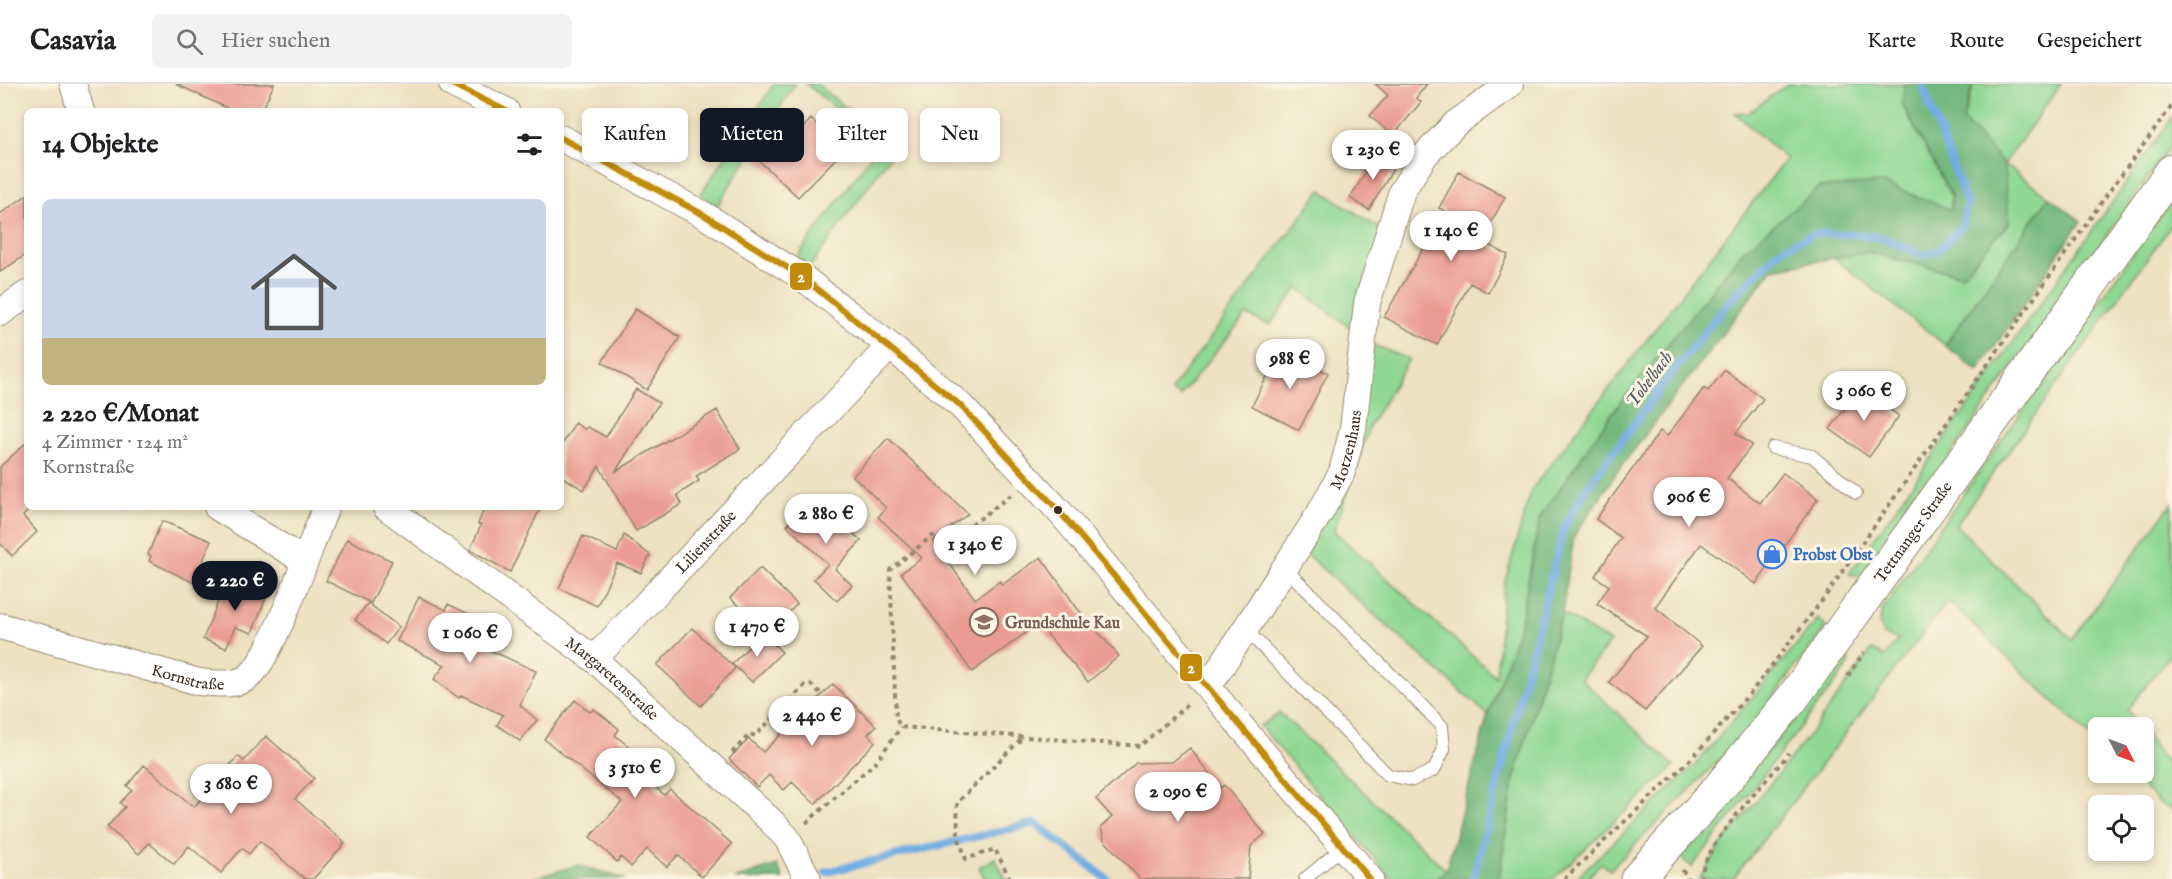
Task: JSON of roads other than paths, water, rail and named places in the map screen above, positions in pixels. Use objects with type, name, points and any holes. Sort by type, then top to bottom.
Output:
[{"type":"main road","name":"Tettnanger Straße","points":[[1637,879],[1719,788],[1792,699],[2172,171]]},
{"type":"street","points":[[73,84],[80,108]]},
{"type":"street","points":[[452,84],[501,108]]},
{"type":"street","name":"Motzenhaus","points":[[1208,687],[1244,628],[1285,568],[1342,472],[1353,429],[1367,303],[1402,191],[1425,154],[1455,124],[1510,84]]},
{"type":"street","points":[[564,140],[704,215],[802,277],[960,405],[1030,480],[1370,879]]},
{"type":"street","points":[[0,313],[24,296]]},
{"type":"street","name":"Lilienstraße","points":[[594,659],[890,346]]},
{"type":"street","points":[[222,510],[303,560]]},
{"type":"street","name":"Kornstraße","points":[[0,626],[199,682],[232,684],[248,678],[267,653],[325,510]]},
{"type":"street","name":"Margaretenstraße","points":[[390,510],[594,659],[787,838],[808,879]]},
{"type":"lane","points":[[1773,448],[1812,456],[1856,493]]},
{"type":"lane","points":[[1244,628],[1388,775],[1412,780],[1434,770],[1444,749],[1442,726],[1285,568]]},
{"type":"lane","points":[[1305,879],[1343,847]]},
{"type":"waterway","name":"Tobelbach","points":[[1473,879],[1564,528],[1586,489],[1666,381],[1726,305],[1781,249],[1813,234],[1850,234],[1884,238],[1923,255],[1938,251],[1962,226],[1967,204],[1922,84]]},
{"type":"waterway","points":[[826,872],[1035,823],[1107,879]]},
{"type":"place","name":"Probst Obst","points":[[1772,554]]},
{"type":"place","name":"Grundschule Kau","points":[[984,622]]}]
